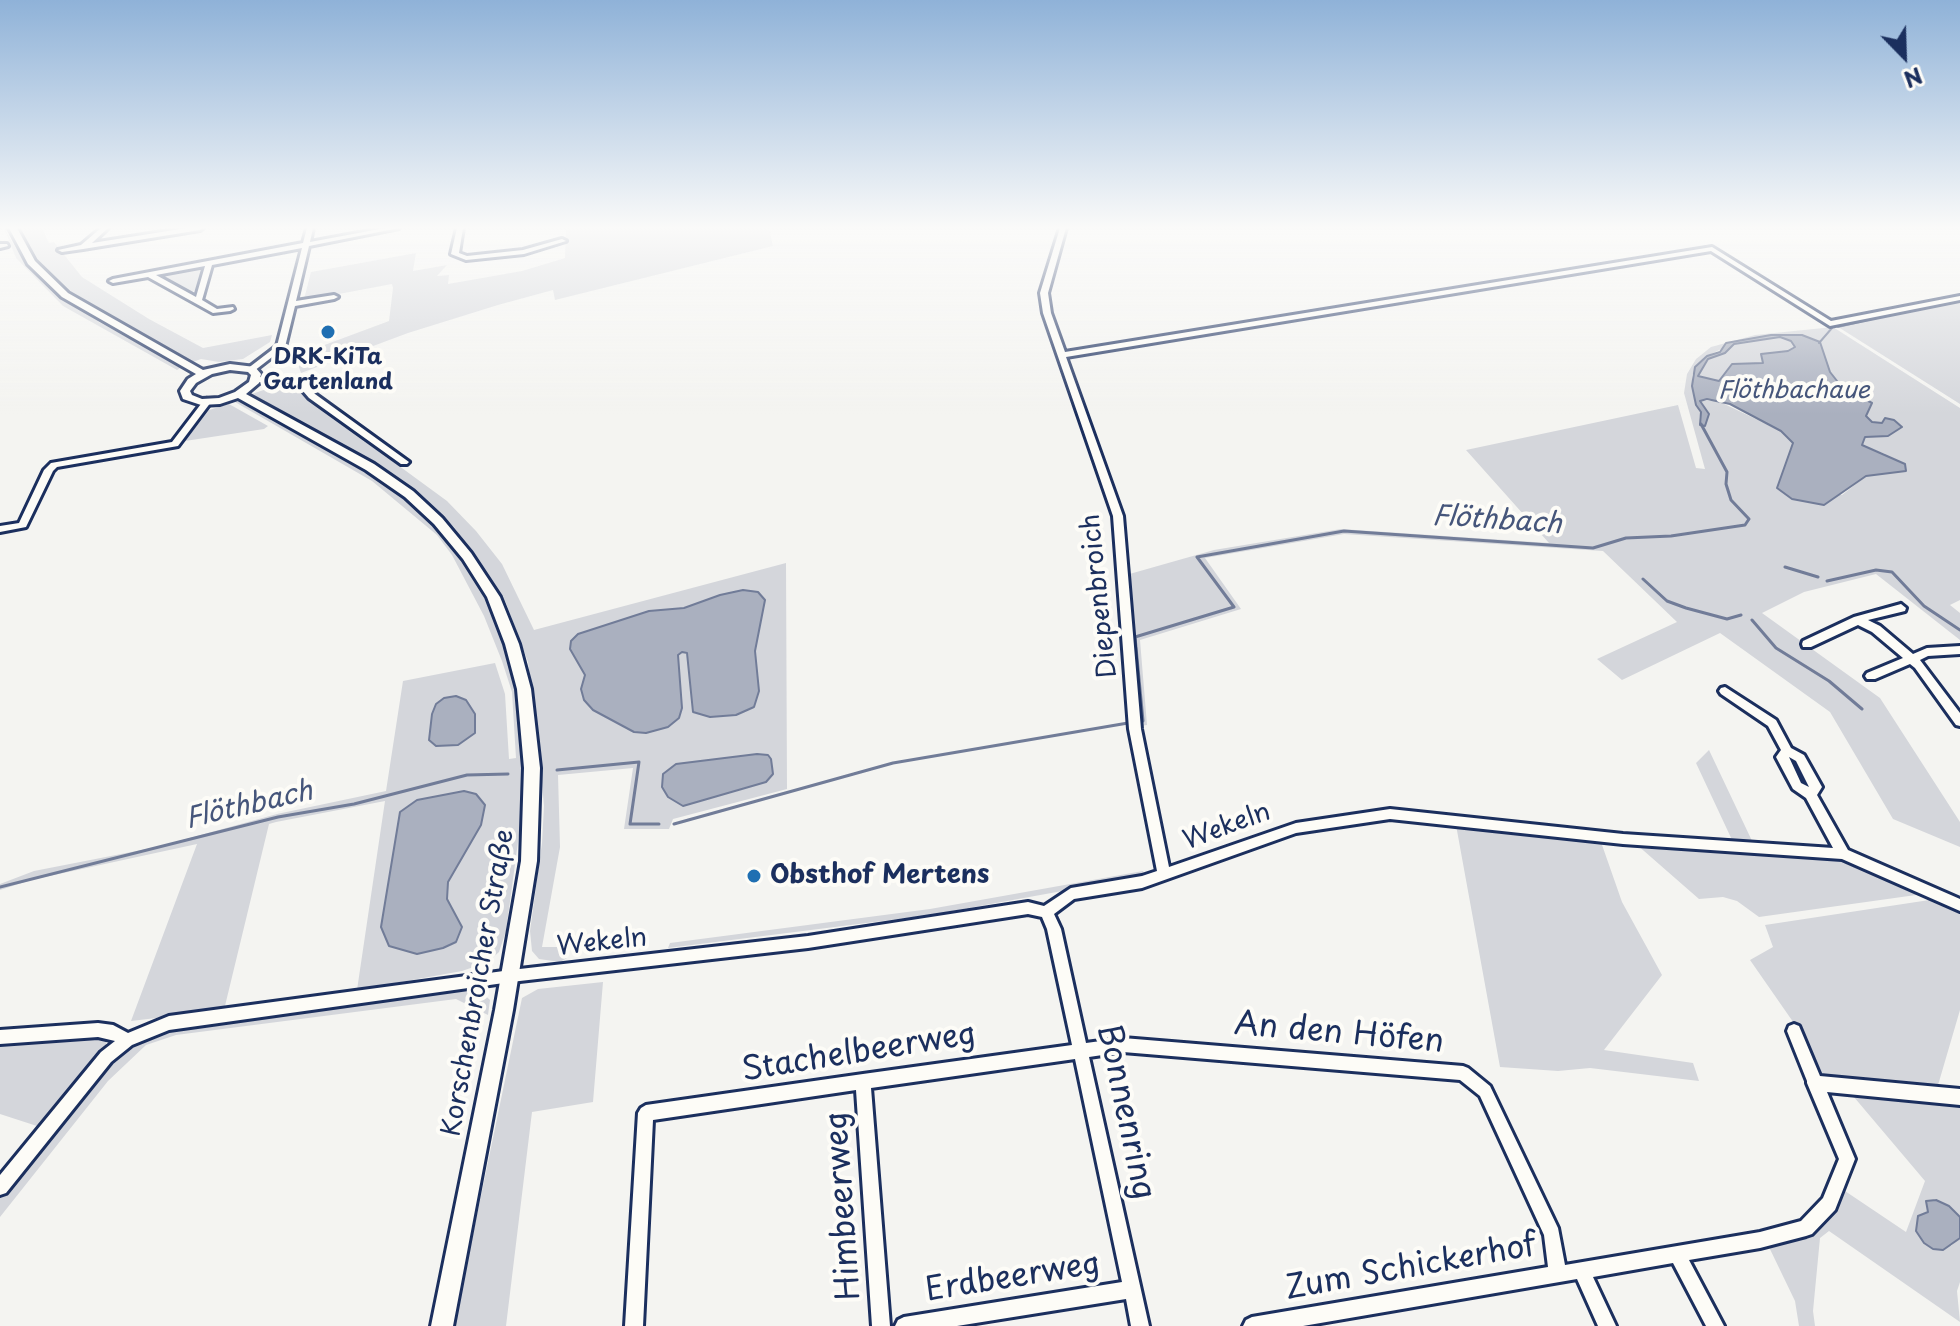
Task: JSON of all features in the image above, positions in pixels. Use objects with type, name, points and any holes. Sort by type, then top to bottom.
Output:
[{"type":"main road","points":[[60,290],[203,374]]},
{"type":"main road","points":[[230,367],[254,374],[239,394],[207,402],[191,399],[186,394],[189,384],[203,374],[230,367]]},
{"type":"main road","name":"Korschenbroicher Straße","points":[[239,394],[353,457],[414,498],[459,545],[497,606],[512,644],[524,689],[532,768],[530,851],[511,976],[442,1326]]},
{"type":"street","points":[[176,290],[216,311],[230,309]]},
{"type":"street","points":[[198,302],[202,290]]},
{"type":"street","points":[[254,374],[281,347],[296,290]]},
{"type":"street","name":"Diepenbroich","points":[[1045,290],[1047,313],[1118,516],[1135,729],[1164,875]]},
{"type":"street","points":[[1062,355],[1461,290]]},
{"type":"street","points":[[1776,290],[1830,324],[1960,298]]},
{"type":"street","points":[[293,304],[334,297]]},
{"type":"street","points":[[254,374],[298,380],[315,398],[404,462]]},
{"type":"street","points":[[0,529],[23,525],[54,465],[175,444],[207,402]]},
{"type":"street","points":[[1807,644],[1858,620],[1901,608]]},
{"type":"street","points":[[1858,620],[1876,629],[1911,658],[1928,676],[1960,722]]},
{"type":"street","points":[[1871,676],[1938,650],[1960,650]]},
{"type":"street","points":[[1725,691],[1772,723],[1787,751],[1800,758],[1816,787],[1810,794],[1843,854]]},
{"type":"street","name":"Wekeln","points":[[0,1187],[96,1068],[127,1040],[158,1026],[511,976],[821,941],[1028,908],[1046,912],[1071,894],[1164,875],[1296,828],[1390,814],[1623,839],[1843,854],[1960,905]]},
{"type":"street","name":"Bonnenring","points":[[1046,912],[1054,929],[1140,1326]]},
{"type":"street","points":[[0,1037],[98,1030],[113,1032],[127,1040]]},
{"type":"street","name":"Zum Schickerhof","points":[[1252,1326],[1769,1238],[1806,1228],[1829,1204],[1847,1159],[1794,1031]]},
{"type":"street","name":"An den Höfen","points":[[1080,1049],[1123,1045],[1421,1067],[1463,1073],[1485,1091],[1552,1234],[1557,1265],[1555,1274]]},
{"type":"street","name":"Stachelbeerweg","points":[[634,1326],[646,1113],[1080,1049]]},
{"type":"street","name":"Himbeerweg","points":[[863,1081],[881,1326]]},
{"type":"street","points":[[1814,1083],[1960,1097]]},
{"type":"street","points":[[1677,1254],[1715,1326]]},
{"type":"street","points":[[1581,1270],[1607,1326]]},
{"type":"street","name":"Erdbeerweg","points":[[904,1326],[1133,1289]]},
{"type":"shaded area","points":[[47,290],[182,367],[177,370],[63,306]]},
{"type":"shaded area","points":[[67,290],[103,290],[203,348],[272,335],[270,342],[243,359],[219,362],[201,359],[193,362],[105,315]]},
{"type":"shaded area","points":[[306,290],[361,290],[307,300],[304,299]]},
{"type":"shaded area","points":[[393,290],[596,290],[555,300],[553,290],[498,305],[408,333],[301,373],[295,356],[389,321]]},
{"type":"shaded area","points":[[1960,299],[1960,404],[1835,325],[1929,303]]},
{"type":"shaded area","points":[[1833,327],[1960,408],[1960,600],[1950,605],[1960,613],[1960,640],[1876,574],[1804,592],[1762,613],[1880,698],[1960,822],[1960,847],[1893,819],[1830,712],[1720,633],[1622,680],[1597,659],[1677,622],[1603,551],[1344,534],[1205,558],[1241,609],[1140,640],[1147,725],[1140,726],[1126,575],[1214,550],[1341,529],[1549,543],[1466,450],[1678,405],[1696,468],[1705,469],[1684,393],[1687,374],[1696,359],[1711,347],[1755,335]],"holes":[[[1771,335],[1802,335],[1820,342],[1830,372],[1841,386],[1872,403],[1866,416],[1872,422],[1901,426],[1888,436],[1865,437],[1861,441],[1862,445],[1885,454],[1866,476],[1842,495],[1778,487],[1793,443],[1781,431],[1718,401],[1700,401],[1703,408],[1699,420],[1701,412],[1692,386],[1692,375],[1707,356],[1740,340]]]},
{"type":"shaded area","points":[[1780,337],[1795,346],[1788,351],[1761,354],[1764,363],[1743,363],[1719,381],[1698,376],[1709,359],[1725,353],[1734,344]]},
{"type":"shaded area","points":[[295,385],[309,400],[447,501],[502,564],[534,630],[786,563],[787,789],[673,819],[669,829],[624,829],[633,768],[558,775],[560,847],[542,947],[557,947],[567,958],[560,962],[539,959],[532,951],[530,931],[544,806],[539,748],[528,662],[506,603],[454,527],[389,471],[252,394],[275,386]],"holes":[[[720,595],[765,602],[755,651],[759,691],[682,652],[678,655],[682,708],[608,717],[593,710],[584,700],[581,689],[585,675],[571,641],[578,634],[649,611],[684,608]]]},
{"type":"shaded area","points":[[241,400],[333,450],[402,495],[462,558],[493,611],[520,691],[524,754],[523,805],[506,931],[499,952],[488,962],[462,971],[357,990],[385,801],[276,822],[269,824],[224,1010],[131,1021],[197,844],[31,880],[0,890],[0,884],[34,871],[157,847],[277,814],[386,791],[403,681],[495,663],[505,694],[509,759],[516,758],[512,692],[502,661],[484,616],[452,555],[437,535],[372,481],[235,402]],"holes":[[[481,825],[448,882],[447,899],[462,927],[381,926]]]},
{"type":"shaded area","points":[[229,404],[268,426],[185,441],[209,410]]},
{"type":"shaded area","points":[[1709,750],[1753,843],[1733,842],[1696,763]]},
{"type":"shaded area","points":[[1456,825],[1601,842],[1622,902],[1662,975],[1604,1050],[1693,1063],[1699,1081],[1590,1068],[1558,1071],[1500,1067]]},
{"type":"shaded area","points":[[1636,844],[1846,859],[1915,888],[1916,895],[1759,917],[1737,901],[1723,897],[1699,899]]},
{"type":"shaded area","points":[[1143,871],[1145,876],[930,915],[668,948],[670,943],[930,909]]},
{"type":"shaded area","points":[[1936,899],[1960,910],[1960,1010],[1936,1092],[1817,1079],[1798,1029],[1750,960],[1773,947],[1765,925]]},
{"type":"shaded area","points":[[603,982],[593,1102],[532,1112],[506,1326],[454,1326],[522,998],[538,989]]},
{"type":"shaded area","points":[[466,991],[481,992],[490,1000],[488,1015],[456,999],[176,1035],[146,1045],[108,1081],[0,1217],[0,1197],[77,1101],[124,1051],[146,1037],[176,1027]]},
{"type":"shaded area","points":[[93,1035],[106,1040],[106,1047],[40,1127],[0,1114],[0,1043]]},
{"type":"shaded area","points":[[1848,1090],[1960,1100],[1960,1217],[1949,1205],[1926,1201],[1928,1213],[1951,1246],[1960,1238],[1960,1282],[1957,1291],[1960,1322],[1829,1231],[1820,1238],[1813,1311],[1815,1326],[1799,1326],[1795,1301],[1768,1245],[1809,1232],[1842,1189],[1906,1232],[1925,1181]]},
{"type":"water","name":"Flöthbachaue","points":[[1771,335],[1802,335],[1820,342],[1830,372],[1841,386],[1872,403],[1866,416],[1872,422],[1882,423],[1885,418],[1894,420],[1902,427],[1888,436],[1865,437],[1862,445],[1905,464],[1906,471],[1866,476],[1824,505],[1792,499],[1777,488],[1793,443],[1781,431],[1730,404],[1707,399],[1700,401],[1709,414],[1705,426],[1700,425],[1701,412],[1696,405],[1692,386],[1695,367],[1707,356],[1720,352],[1726,343]],"holes":[[[1780,337],[1791,341],[1795,347],[1788,351],[1761,354],[1763,363],[1732,364],[1719,381],[1698,376],[1708,359],[1725,353],[1734,344]]]},
{"type":"water","points":[[743,590],[758,592],[765,600],[755,651],[759,691],[754,707],[736,715],[710,717],[693,712],[687,653],[682,652],[678,655],[682,708],[679,718],[668,727],[646,733],[634,732],[593,710],[584,700],[581,689],[585,675],[570,649],[571,641],[578,634],[649,611],[684,608]]},
{"type":"water","points":[[456,696],[466,700],[475,714],[475,733],[458,745],[436,746],[429,740],[436,704],[444,698]]},
{"type":"water","points":[[768,755],[771,759],[773,774],[766,782],[683,806],[668,797],[662,787],[663,774],[676,764]]},
{"type":"water","points":[[464,791],[476,794],[485,805],[481,825],[448,882],[447,899],[462,927],[456,942],[417,954],[389,946],[381,927],[400,812],[417,800]]},
{"type":"water","points":[[1936,1200],[1949,1206],[1960,1217],[1960,1238],[1943,1250],[1933,1249],[1924,1243],[1916,1231],[1918,1216],[1928,1212],[1926,1201]]},
{"type":"waterway","name":"Flöthbach","points":[[1939,304],[1960,301]]},
{"type":"waterway","name":"Flöthbach","points":[[1838,327],[1928,306]]},
{"type":"waterway","name":"Flöthbach","points":[[1819,343],[1832,328]]},
{"type":"waterway","name":"Flöthbach","points":[[1140,722],[1143,721],[1135,637],[1234,607],[1197,557],[1344,531],[1593,548],[1626,538],[1671,536],[1745,525],[1749,519],[1731,500],[1726,484],[1727,472],[1701,424]]},
{"type":"waterway","points":[[1785,567],[1818,577]]},
{"type":"waterway","points":[[1827,581],[1876,570],[1892,572],[1924,606],[1960,630]]},
{"type":"waterway","points":[[1643,579],[1667,601],[1686,608],[1727,619],[1741,615]]},
{"type":"waterway","points":[[1752,620],[1776,648],[1829,681],[1862,709]]},
{"type":"waterway","name":"Flöthbach","points":[[674,824],[893,763],[1128,723]]},
{"type":"waterway","name":"Flöthbach","points":[[557,770],[639,762],[630,824],[659,824]]},
{"type":"waterway","name":"Flöthbach","points":[[0,887],[278,817],[354,804],[467,775],[508,774]]},
{"type":"place","name":"DRK-KiTa Gartenland","points":[[328,332]]},
{"type":"place","name":"Obsthof Mertens","points":[[754,876]]}]
